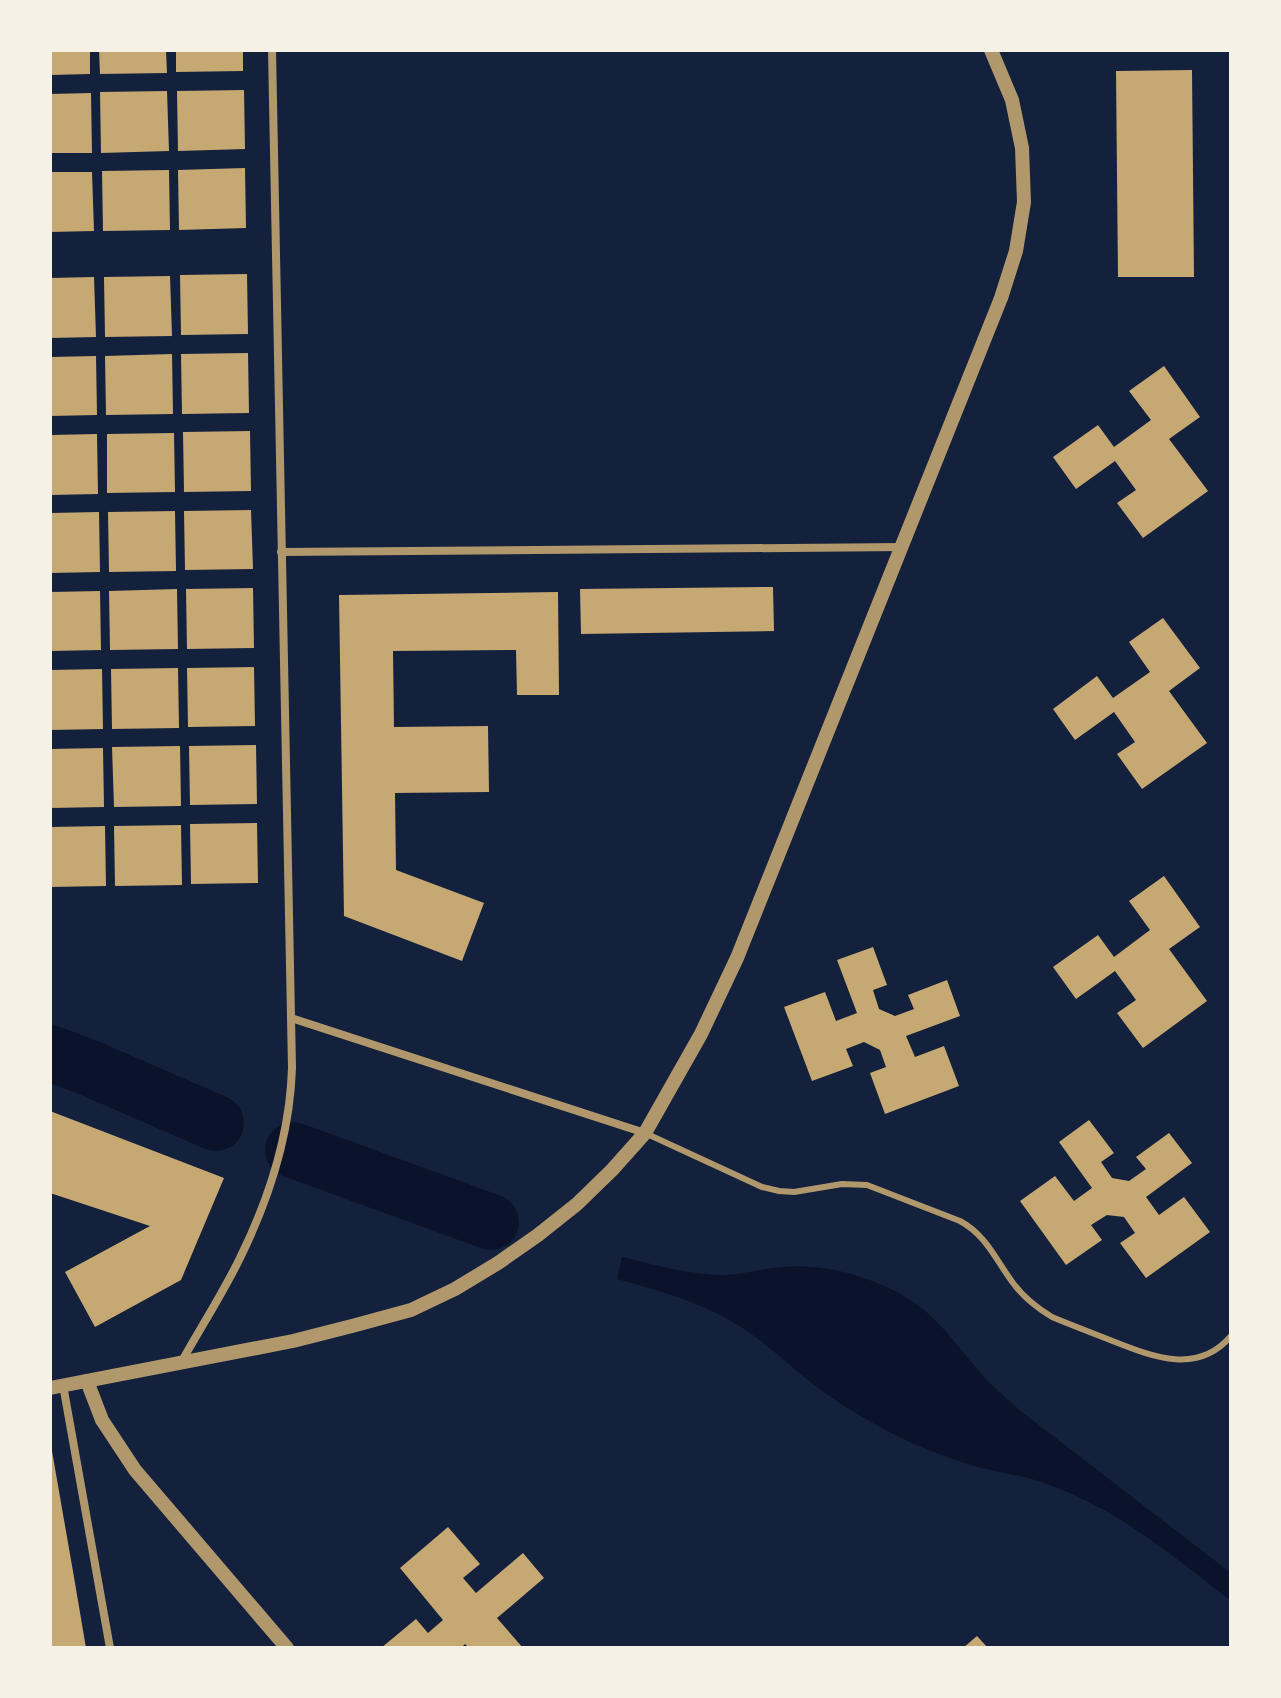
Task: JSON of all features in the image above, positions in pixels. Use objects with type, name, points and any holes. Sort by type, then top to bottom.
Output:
[{"type":"street","points":[[182,1362],[240,1259],[272,1179],[286,1131],[291,1096],[272,50]]},
{"type":"street","points":[[110,1648],[57,1386],[293,1341],[411,1310],[455,1289],[538,1235],[577,1204],[612,1170],[645,1133],[701,1034],[737,958],[903,547],[1001,298],[1016,251],[1024,202],[1022,148],[1012,100],[991,50]]},
{"type":"street","points":[[281,552],[903,547]]},
{"type":"street","points":[[291,1018],[645,1133]]},
{"type":"street","points":[[87,1381],[102,1420],[135,1470],[287,1648]]},
{"type":"lane","points":[[645,1133],[762,1187],[794,1192],[842,1184],[867,1185],[960,1221],[982,1237],[1014,1284],[1037,1308],[1052,1317],[1146,1354],[1183,1361],[1207,1355],[1223,1346],[1231,1336]]},
{"type":"water","points":[[622,1257],[712,1275],[780,1267],[815,1267],[868,1279],[900,1294],[932,1317],[985,1378],[1022,1412],[1231,1573],[1231,1601],[1144,1535],[1098,1507],[1047,1484],[970,1465],[900,1438],[827,1394],[761,1341],[727,1319],[681,1298],[617,1279]]},
{"type":"building","points":[[50,50],[90,50],[90,74],[50,75]]},
{"type":"building","points":[[99,50],[166,50],[167,73],[100,74]]},
{"type":"building","points":[[176,50],[243,50],[243,71],[176,72]]},
{"type":"building","points":[[1192,70],[1194,277],[1118,277],[1116,71]]},
{"type":"building","points":[[244,90],[245,149],[178,151],[177,91]]},
{"type":"building","points":[[167,91],[169,151],[101,153],[100,92]]},
{"type":"building","points":[[91,93],[92,153],[50,153],[50,94]]},
{"type":"building","points":[[245,168],[246,228],[179,230],[178,170]]},
{"type":"building","points":[[169,170],[170,230],[103,231],[102,171]]},
{"type":"building","points":[[50,172],[92,172],[94,231],[50,232]]},
{"type":"building","points":[[247,274],[248,334],[181,335],[180,275]]},
{"type":"building","points":[[170,276],[172,336],[105,337],[104,277]]},
{"type":"building","points":[[94,277],[96,337],[50,338],[50,278]]},
{"type":"building","points":[[248,353],[249,413],[182,414],[181,354]]},
{"type":"building","points":[[172,354],[173,414],[106,415],[105,356]]},
{"type":"building","points":[[96,356],[97,415],[50,416],[50,357]]},
{"type":"building","points":[[1164,366],[1200,417],[1169,439],[1208,491],[1143,538],[1117,503],[1136,490],[1115,461],[1076,489],[1053,457],[1098,425],[1114,447],[1151,420],[1129,391]]},
{"type":"building","points":[[250,431],[251,491],[184,492],[183,432]]},
{"type":"building","points":[[174,433],[175,492],[107,493],[107,434]]},
{"type":"building","points":[[97,434],[98,494],[50,495],[50,435]]},
{"type":"building","points":[[251,510],[253,569],[185,570],[184,511]]},
{"type":"building","points":[[175,511],[176,571],[109,572],[108,512]]},
{"type":"building","points":[[99,512],[100,572],[50,573],[50,513]]},
{"type":"building","points":[[773,587],[774,631],[581,634],[580,589]]},
{"type":"building","points":[[253,588],[254,648],[187,649],[186,589]]},
{"type":"building","points":[[177,589],[178,649],[110,650],[109,591]]},
{"type":"building","points":[[100,591],[101,650],[50,651],[50,592]]},
{"type":"building","points":[[558,592],[559,695],[517,695],[516,650],[393,651],[394,727],[488,726],[489,792],[395,793],[396,870],[484,903],[462,961],[344,916],[339,595]]},
{"type":"building","points":[[1163,618],[1200,668],[1169,691],[1207,743],[1142,789],[1117,754],[1135,742],[1114,712],[1075,740],[1053,709],[1097,676],[1113,698],[1150,672],[1129,642]]},
{"type":"building","points":[[254,667],[255,726],[188,727],[187,668]]},
{"type":"building","points":[[178,668],[179,728],[112,729],[111,669]]},
{"type":"building","points":[[102,669],[103,729],[50,730],[50,670]]},
{"type":"building","points":[[256,745],[257,804],[190,805],[189,746]]},
{"type":"building","points":[[180,746],[181,806],[114,807],[112,747]]},
{"type":"building","points":[[103,748],[104,807],[50,808],[50,749]]},
{"type":"building","points":[[257,823],[258,883],[191,884],[190,824]]},
{"type":"building","points":[[181,825],[182,885],[115,886],[114,826]]},
{"type":"building","points":[[105,826],[106,886],[50,887],[50,827]]},
{"type":"building","points":[[1164,876],[1200,927],[1169,949],[1207,1001],[1143,1048],[1117,1013],[1136,1000],[1115,971],[1076,999],[1053,967],[1098,935],[1114,957],[1150,930],[1129,901]]},
{"type":"building","points":[[873,947],[887,985],[873,990],[879,1009],[895,1016],[914,1009],[908,995],[947,980],[960,1016],[906,1036],[915,1057],[944,1046],[959,1086],[885,1114],[870,1073],[886,1067],[880,1050],[864,1042],[846,1049],[853,1066],[812,1081],[784,1007],[825,992],[836,1021],[857,1013],[837,960]]},
{"type":"building","points":[[50,1111],[224,1178],[181,1280],[95,1327],[65,1272],[150,1226],[50,1193]]},
{"type":"building","points":[[1089,1120],[1114,1153],[1101,1162],[1112,1178],[1129,1181],[1146,1169],[1136,1157],[1169,1133],[1192,1163],[1146,1197],[1159,1215],[1184,1197],[1210,1232],[1146,1278],[1120,1243],[1135,1233],[1124,1217],[1107,1215],[1091,1225],[1102,1240],[1066,1265],[1020,1201],[1055,1176],[1074,1201],[1092,1188],[1059,1142]]},
{"type":"building","points":[[52,1451],[86,1648],[50,1648]]},
{"type":"building","points":[[448,1527],[480,1564],[463,1578],[476,1593],[523,1553],[544,1578],[497,1618],[523,1648],[469,1648],[465,1644],[461,1648],[381,1648],[416,1619],[428,1633],[443,1620],[400,1568]]},
{"type":"building","points":[[977,1636],[988,1648],[963,1648]]},
{"type":"waterway","points":[[50,1053],[216,1123]]},
{"type":"waterway","points":[[293,1150],[491,1222]]}]
